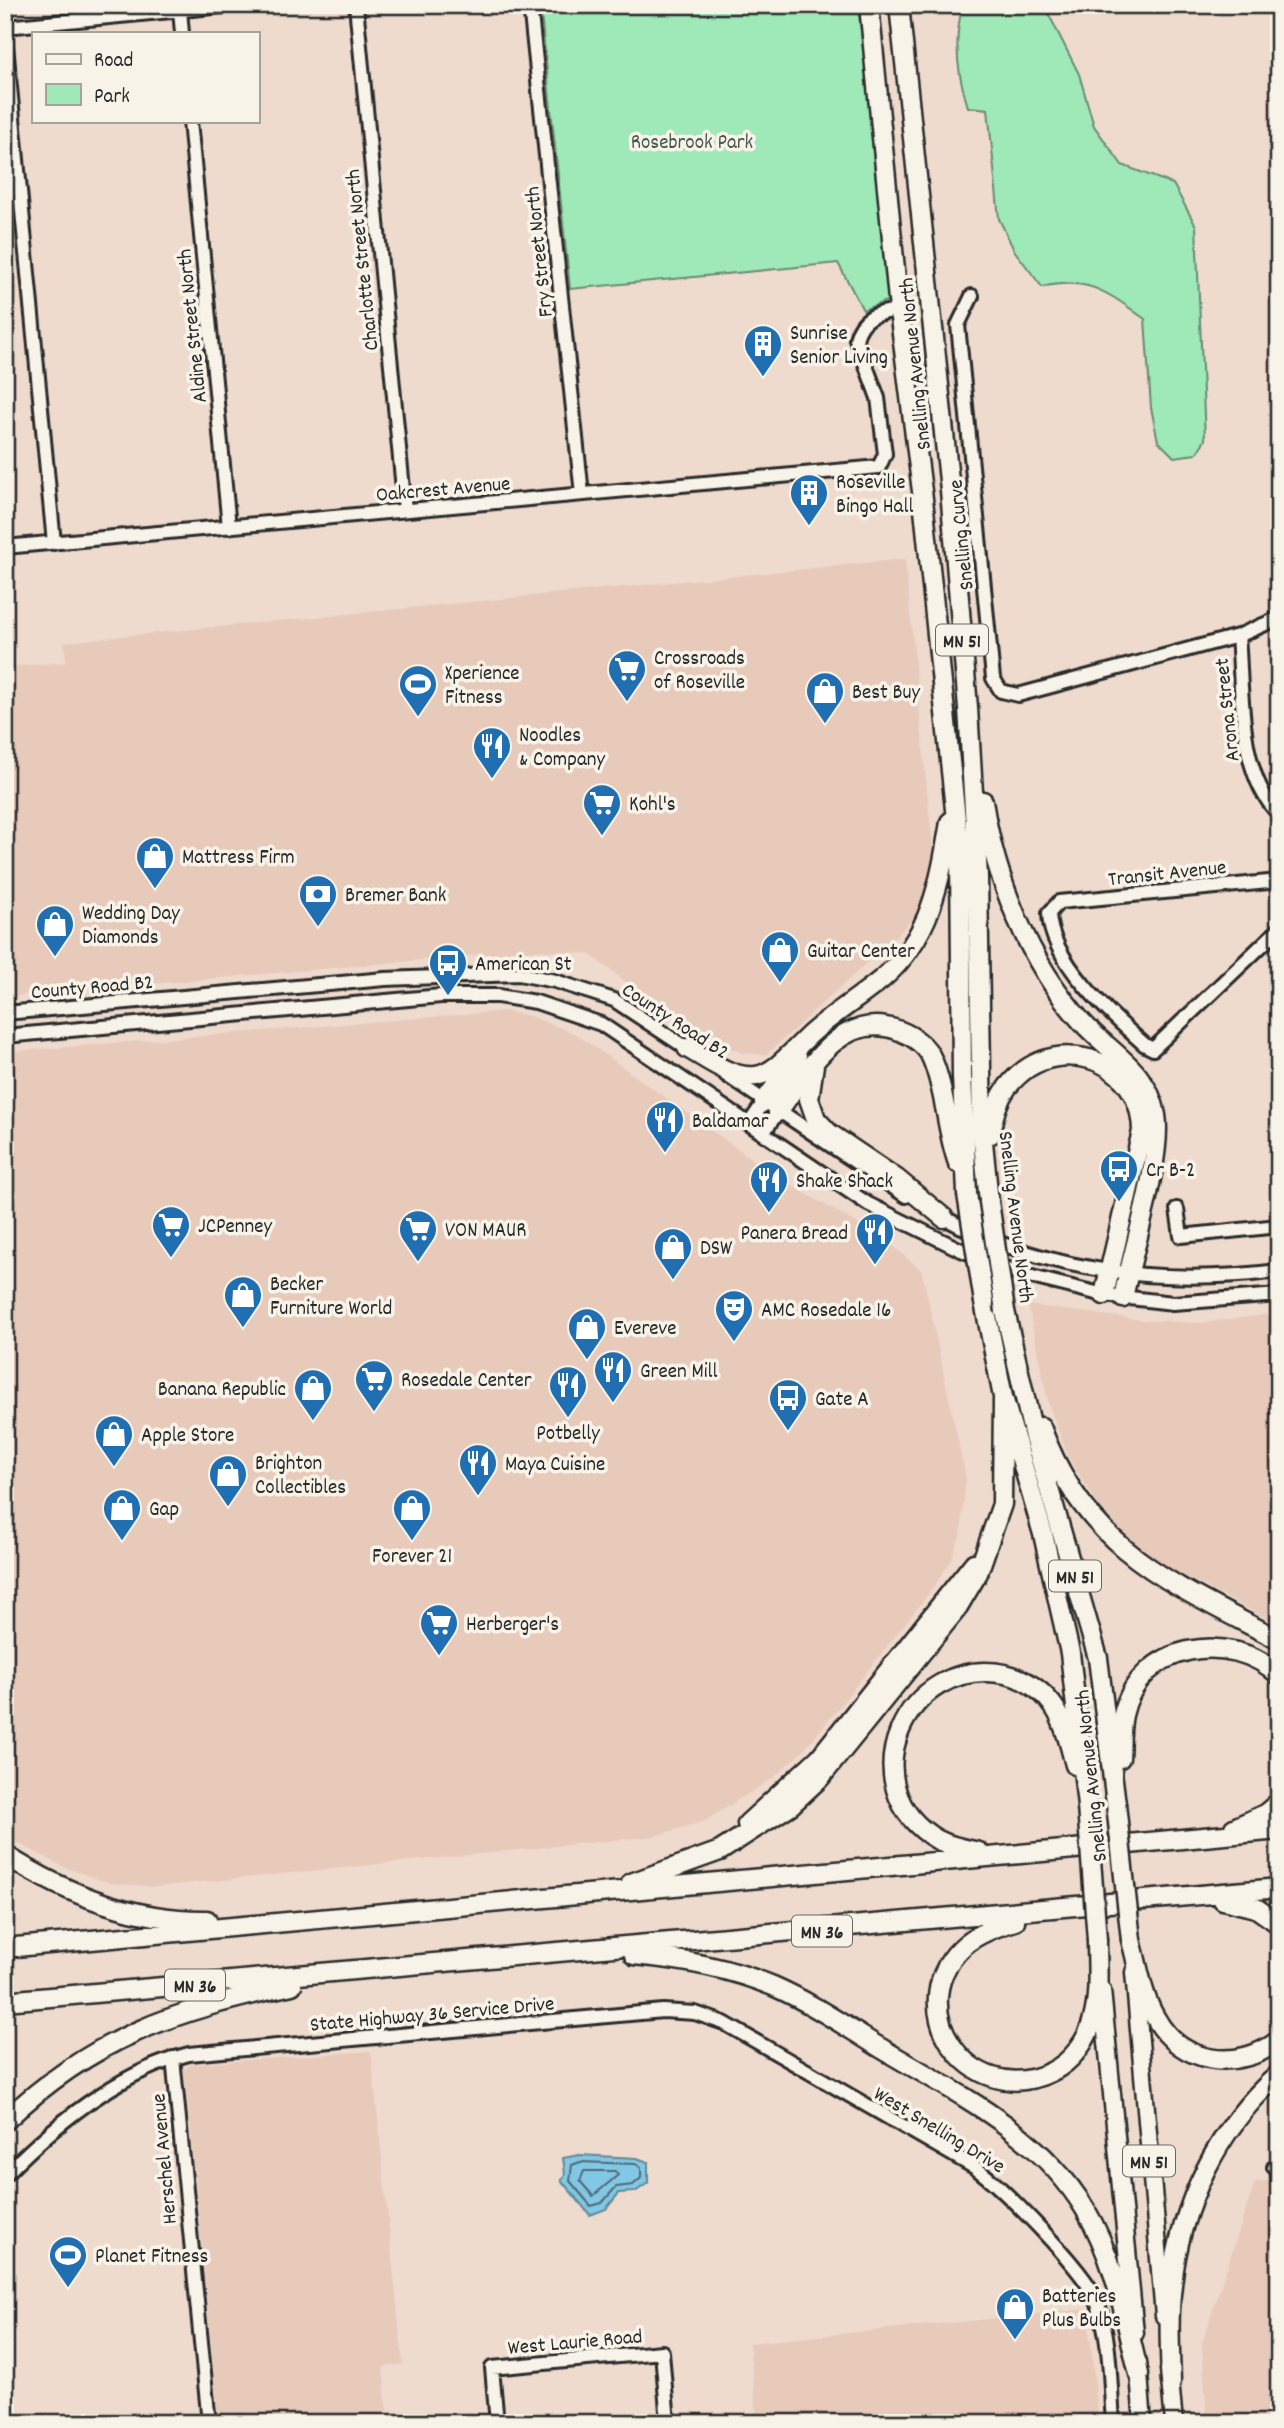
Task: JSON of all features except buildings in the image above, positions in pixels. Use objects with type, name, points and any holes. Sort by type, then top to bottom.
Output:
[{"type":"highway","name":"Snelling Avenue North","points":[[869,5],[899,310],[923,499],[960,858],[962,1076],[967,1190],[984,1302],[1003,1397],[1043,1534],[1070,1653],[1087,1806],[1097,1940]]},
{"type":"highway","name":"Snelling Avenue North","points":[[899,5],[950,490],[968,708],[978,877],[981,1090],[989,1202],[1005,1311],[1034,1437],[1098,1658],[1131,1940]]},
{"type":"highway","points":[[968,708],[994,852],[1029,942],[1083,1023],[1136,1072],[1152,1100],[1156,1117],[1156,1150],[1123,1298]]},
{"type":"highway","points":[[687,1048],[736,1074],[760,1076],[773,1069],[836,1012],[881,979],[908,953],[921,933],[941,883],[954,797]]},
{"type":"highway","points":[[771,1107],[797,1057],[836,1012]]},
{"type":"highway","points":[[771,1107],[818,1056],[847,1034],[868,1026],[895,1029],[918,1042],[932,1058],[955,1155],[967,1190]]},
{"type":"highway","points":[[818,1056],[812,1071],[810,1099],[816,1119],[829,1133],[897,1179],[944,1218]]},
{"type":"highway","points":[[987,1183],[993,1114],[1003,1089],[1013,1078],[1039,1062],[1063,1056],[1090,1059],[1116,1073],[1135,1097],[1142,1131],[1104,1295]]},
{"type":"highway","points":[[1014,1351],[1052,1452],[1091,1514],[1111,1538],[1148,1570],[1173,1586],[1279,1640]]},
{"type":"highway","points":[[536,1900],[623,1885],[691,1863],[749,1835],[775,1818],[820,1778],[956,1610],[978,1573],[991,1541],[1003,1494],[1003,1397]]},
{"type":"highway","points":[[1116,1804],[1123,1714],[1137,1686],[1160,1664],[1188,1650],[1219,1648],[1251,1656],[1279,1675]]},
{"type":"highway","points":[[993,1856],[950,1846],[937,1839],[914,1820],[897,1790],[892,1769],[897,1736],[911,1708],[941,1684],[965,1675],[995,1672],[1023,1680],[1035,1687],[1056,1709],[1064,1726],[1087,1806]]},
{"type":"highway","points":[[1189,1839],[1250,1822],[1279,1802]]},
{"type":"highway","points":[[5,1948],[1279,1830]]},
{"type":"highway","points":[[5,1856],[59,1887],[124,1909],[198,1920],[319,1919]]},
{"type":"highway","name":"MN 36","points":[[5,2001],[1062,1910],[1279,1888]]},
{"type":"highway","points":[[1203,1897],[1244,1904],[1279,1924]]},
{"type":"highway","points":[[1062,1910],[987,1931],[968,1942],[951,1960],[938,1989],[938,2013],[950,2046],[965,2062],[992,2077],[1013,2080],[1047,2074],[1070,2058],[1080,2048],[1093,2021],[1097,1940]]},
{"type":"highway","points":[[1131,1940],[1154,2017],[1168,2036],[1186,2050],[1216,2060],[1231,2061],[1255,2055],[1279,2040]]},
{"type":"highway","points":[[582,1951],[671,1958],[728,1971],[773,1986],[1007,2125],[1048,2161],[1068,2183],[1099,2234],[1118,2287],[1139,2374]]},
{"type":"highway","points":[[5,2121],[55,2078],[147,2025],[230,1999],[385,1968]]},
{"type":"highway","points":[[1171,2382],[1172,2284],[1186,2220],[1206,2169],[1223,2138],[1254,2098],[1279,2074]]},
{"type":"main road","name":"Snelling Avenue North","points":[[1097,1940],[1143,2423]]},
{"type":"main road","name":"Snelling Avenue North","points":[[1131,1940],[1174,2423]]},
{"type":"street","points":[[5,27],[234,5]]},
{"type":"street","name":"Charlotte Street North","points":[[356,5],[405,510]]},
{"type":"street","name":"Fry Street North","points":[[530,5],[582,494]]},
{"type":"street","points":[[180,10],[182,32]]},
{"type":"street","points":[[5,35],[54,543]]},
{"type":"street","name":"Aldine Street North","points":[[190,122],[229,527]]},
{"type":"street","name":"Snelling Curve","points":[[972,296],[958,325],[996,686],[1010,695],[1018,695],[1238,636],[1279,618]]},
{"type":"street","name":"Oakcrest Avenue","points":[[5,547],[875,468],[883,463],[885,454],[878,398],[856,339],[862,324],[873,314],[899,310]]},
{"type":"street","name":"Arona Street","points":[[1238,636],[1251,765],[1265,798],[1279,814]]},
{"type":"street","name":"Transit Avenue","points":[[1279,881],[1059,902],[1049,914],[1049,928],[1083,986],[1145,1045],[1153,1049],[1279,929]]},
{"type":"street","name":"County Road B2","points":[[5,1013],[385,979],[519,974],[555,981],[614,1000],[771,1107],[944,1218],[1030,1253],[1128,1275],[1201,1278],[1279,1271]]},
{"type":"street","points":[[385,979],[387,1001]]},
{"type":"street","name":"County Road B2","points":[[5,1036],[387,1001],[498,996],[536,1002],[582,1016],[627,1039],[868,1203],[961,1250],[1047,1283],[1123,1298],[1173,1303],[1279,1295]]},
{"type":"street","points":[[749,1124],[771,1107]]},
{"type":"street","points":[[763,1133],[771,1107]]},
{"type":"street","points":[[1177,1209],[1181,1236],[1279,1226]]},
{"type":"street","name":"State Highway 36 Service Drive","points":[[5,2175],[46,2137],[96,2099],[173,2058],[201,2053],[635,2014],[695,2013]]},
{"type":"street","name":"West Snelling Drive","points":[[695,2013],[724,2023],[974,2168],[1002,2189],[1070,2263],[1096,2298],[1106,2338],[1113,2423]]},
{"type":"street","name":"Herschel Avenue","points":[[173,2058],[209,2423]]},
{"type":"street","name":"West Laurie Road","points":[[497,2423],[492,2368],[662,2352],[668,2423]]},
{"type":"shaded area","name":"Crossroads of Roseville","points":[[905,559],[933,851],[929,881],[915,916],[766,1055],[742,1053],[691,1031],[589,954],[536,950],[5,997],[5,667],[66,662],[64,642]]},
{"type":"shaded area","name":"Rosedale Center","points":[[505,1011],[530,1016],[576,1034],[776,1176],[889,1242],[922,1271],[966,1478],[961,1533],[951,1560],[934,1587],[803,1751],[773,1778],[705,1821],[655,1836],[155,1887],[110,1883],[66,1868],[20,1844],[5,1835],[5,1052]]},
{"type":"shaded area","points":[[1028,1305],[1142,1320],[1201,1323],[1279,1313],[1279,1625],[1144,1555],[1099,1506],[1069,1459],[1048,1403]]},
{"type":"shaded area","points":[[371,2051],[403,2364],[383,2367],[388,2423],[219,2423],[184,2069],[192,2064]]},
{"type":"shaded area","points":[[1279,2180],[1279,2423],[1207,2423],[1202,2343],[1255,2182]]},
{"type":"shaded area","points":[[1087,2309],[1099,2423],[758,2423],[749,2343]]},
{"type":"green space","name":"Rosebrook Park","points":[[540,5],[858,5],[892,299],[863,310],[838,263],[570,289]]},
{"type":"green space","points":[[963,5],[1044,5],[1079,74],[1094,126],[1122,165],[1173,184],[1196,226],[1205,440],[1196,454],[1174,457],[1158,441],[1151,408],[1145,319],[1120,301],[1085,285],[1058,284],[1042,287],[1014,250],[999,219],[988,109],[968,107],[961,81],[957,43]]},
{"type":"water","points":[[579,2155],[637,2158],[648,2162],[648,2183],[635,2192],[619,2193],[606,2209],[590,2215],[561,2180],[565,2174],[563,2158]]},
{"type":"place","name":"Sunrise Senior Living","points":[[763,378]]},
{"type":"place","name":"Roseville Bingo Hall","points":[[809,527]]},
{"type":"place","name":"Crossroads of Roseville","points":[[627,703]]},
{"type":"place","name":"Xperience Fitness","points":[[418,718]]},
{"type":"place","name":"Best Buy","points":[[825,725]]},
{"type":"place","name":"Noodles & Company","points":[[492,780]]},
{"type":"place","name":"Kohl's","points":[[602,837]]},
{"type":"place","name":"Mattress Firm","points":[[155,890]]},
{"type":"place","name":"Bremer Bank","points":[[318,928]]},
{"type":"place","name":"Wedding Day Diamonds","points":[[55,958]]},
{"type":"place","name":"Guitar Center","points":[[780,984]]},
{"type":"place","name":"American St","points":[[448,997]]},
{"type":"place","name":"Baldamar","points":[[665,1154]]},
{"type":"place","name":"Cr B-2","points":[[1119,1203]]},
{"type":"place","name":"Shake Shack","points":[[769,1214]]},
{"type":"place","name":"JCPenney","points":[[171,1259]]},
{"type":"place","name":"VON MAUR","points":[[418,1263]]},
{"type":"place","name":"Panera Bread","points":[[875,1266]]},
{"type":"place","name":"DSW","points":[[673,1281]]},
{"type":"place","name":"Becker Furniture World","points":[[243,1329]]},
{"type":"place","name":"AMC Rosedale 16","points":[[734,1343]]},
{"type":"place","name":"Evereve","points":[[587,1361]]},
{"type":"place","name":"Green Mill","points":[[613,1404]]},
{"type":"place","name":"Rosedale Center","points":[[374,1413]]},
{"type":"place","name":"Potbelly","points":[[568,1419]]},
{"type":"place","name":"Banana Republic","points":[[313,1422]]},
{"type":"place","name":"Gate A","points":[[788,1432]]},
{"type":"place","name":"Apple Store","points":[[114,1468]]},
{"type":"place","name":"Maya Cuisine","points":[[478,1497]]},
{"type":"place","name":"Brighton Collectibles","points":[[228,1508]]},
{"type":"place","name":"Gap","points":[[122,1542]]},
{"type":"place","name":"Forever 21","points":[[412,1542]]},
{"type":"place","name":"Herberger's","points":[[439,1657]]},
{"type":"place","name":"Planet Fitness","points":[[68,2289]]},
{"type":"place","name":"Batteries Plus Bulbs","points":[[1015,2341]]}]
